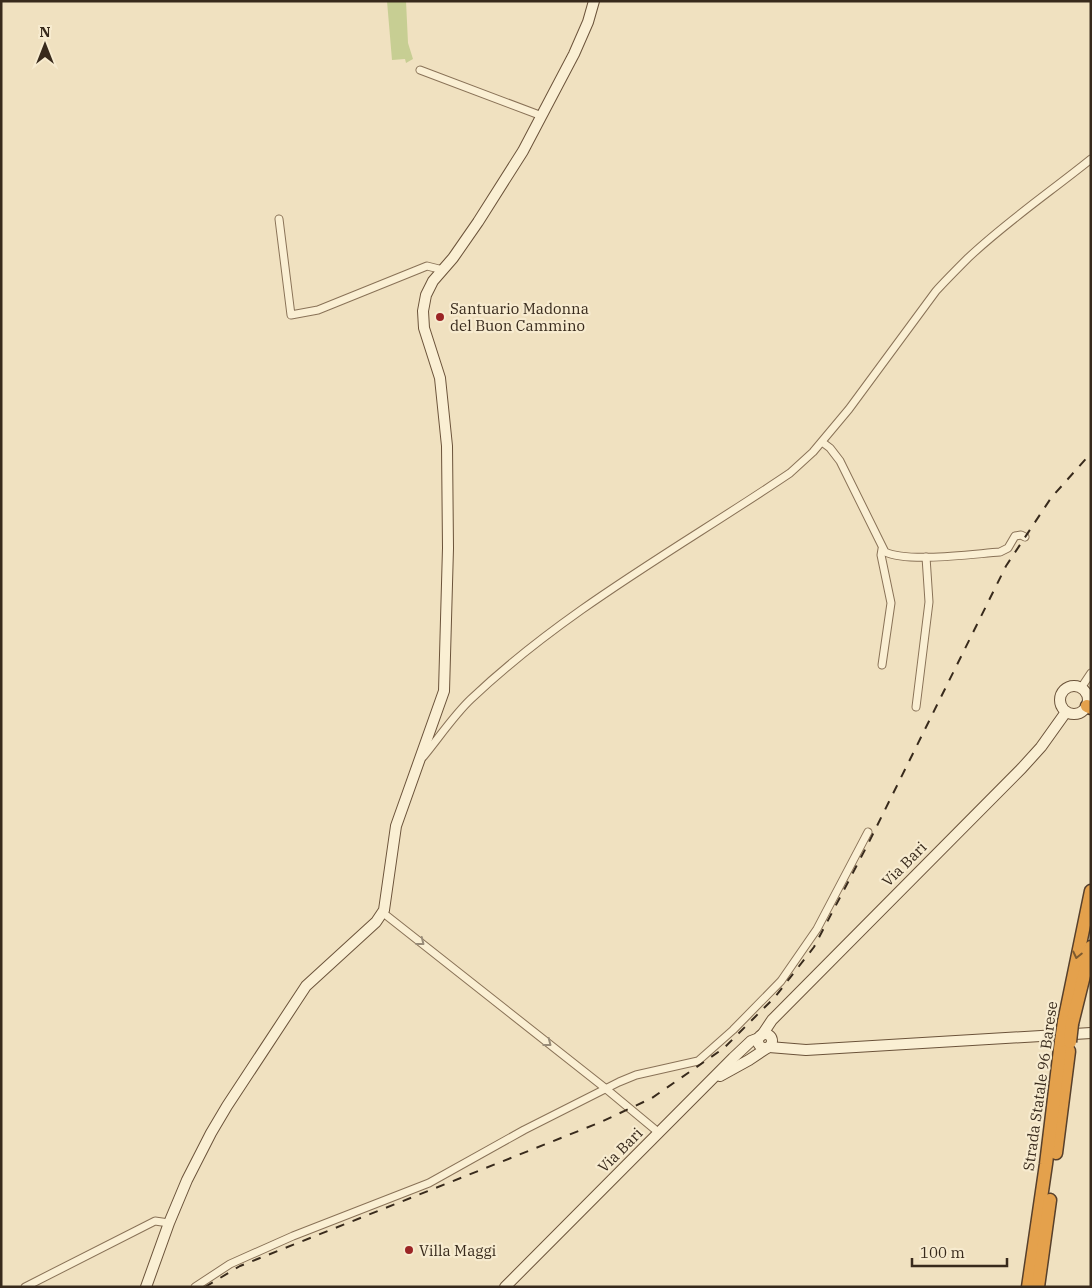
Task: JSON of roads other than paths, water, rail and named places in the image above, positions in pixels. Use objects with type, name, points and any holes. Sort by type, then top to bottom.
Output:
[{"type":"highway","name":"Strada Statale 96 Barese","points":[[1038,1287],[1060,1124],[1068,1023],[1091,890]]},
{"type":"highway","name":"Strada Statale 96 Barese","points":[[1068,1023],[1091,947]]},
{"type":"highway","name":"Strada Statale 96 Barese","points":[[1028,1287],[1066,1042]]},
{"type":"street","points":[[146,1287],[187,1180],[211,1133],[306,986],[376,922],[382,912],[396,826],[444,691],[448,548],[447,446],[440,378],[424,328],[423,311],[426,295],[433,281],[478,222],[523,151],[574,54],[588,22],[594,1]]},
{"type":"street","points":[[420,70],[542,116]]},
{"type":"street","points":[[421,760],[470,701],[557,628],[601,596],[790,473],[822,442],[849,409],[936,291],[968,258],[1003,228],[1091,159]]},
{"type":"street","points":[[279,218],[290,315],[318,310],[426,266],[443,270]]},
{"type":"street","points":[[822,442],[830,448],[840,461],[882,549],[881,555],[891,603],[882,665]]},
{"type":"street","points":[[882,549],[895,555],[926,557],[1000,552],[1008,548],[1015,536],[1025,537]]},
{"type":"street","points":[[916,707],[929,602],[926,557]]},
{"type":"street","points":[[1081,688],[1091,673]]},
{"type":"street","points":[[1069,687],[1081,688],[1087,694],[1089,707],[1074,715],[1066,712],[1061,705],[1060,696],[1069,687]]},
{"type":"street","name":"Via Bari","points":[[505,1287],[751,1041],[767,1041],[776,1016],[1022,768],[1041,747],[1066,712]]},
{"type":"street","points":[[196,1287],[230,1264],[294,1236],[429,1183],[524,1130],[605,1088],[636,1075],[698,1062],[740,1024],[781,981],[817,929],[868,832]]},
{"type":"street","points":[[382,912],[658,1132]]},
{"type":"street","points":[[712,1080],[749,1060],[767,1041],[793,1049],[1091,1034]]},
{"type":"street","points":[[26,1287],[155,1220],[169,1223]]},
{"type":"railway","points":[[205,1287],[240,1266],[601,1122],[652,1098],[724,1048],[775,997],[814,947],[868,844],[1006,566],[1051,498],[1091,453]]},
{"type":"place","name":"Santuario Madonna del Buon Cammino","points":[[440,317]]},
{"type":"place","name":"Villa Maggi","points":[[409,1250]]}]
